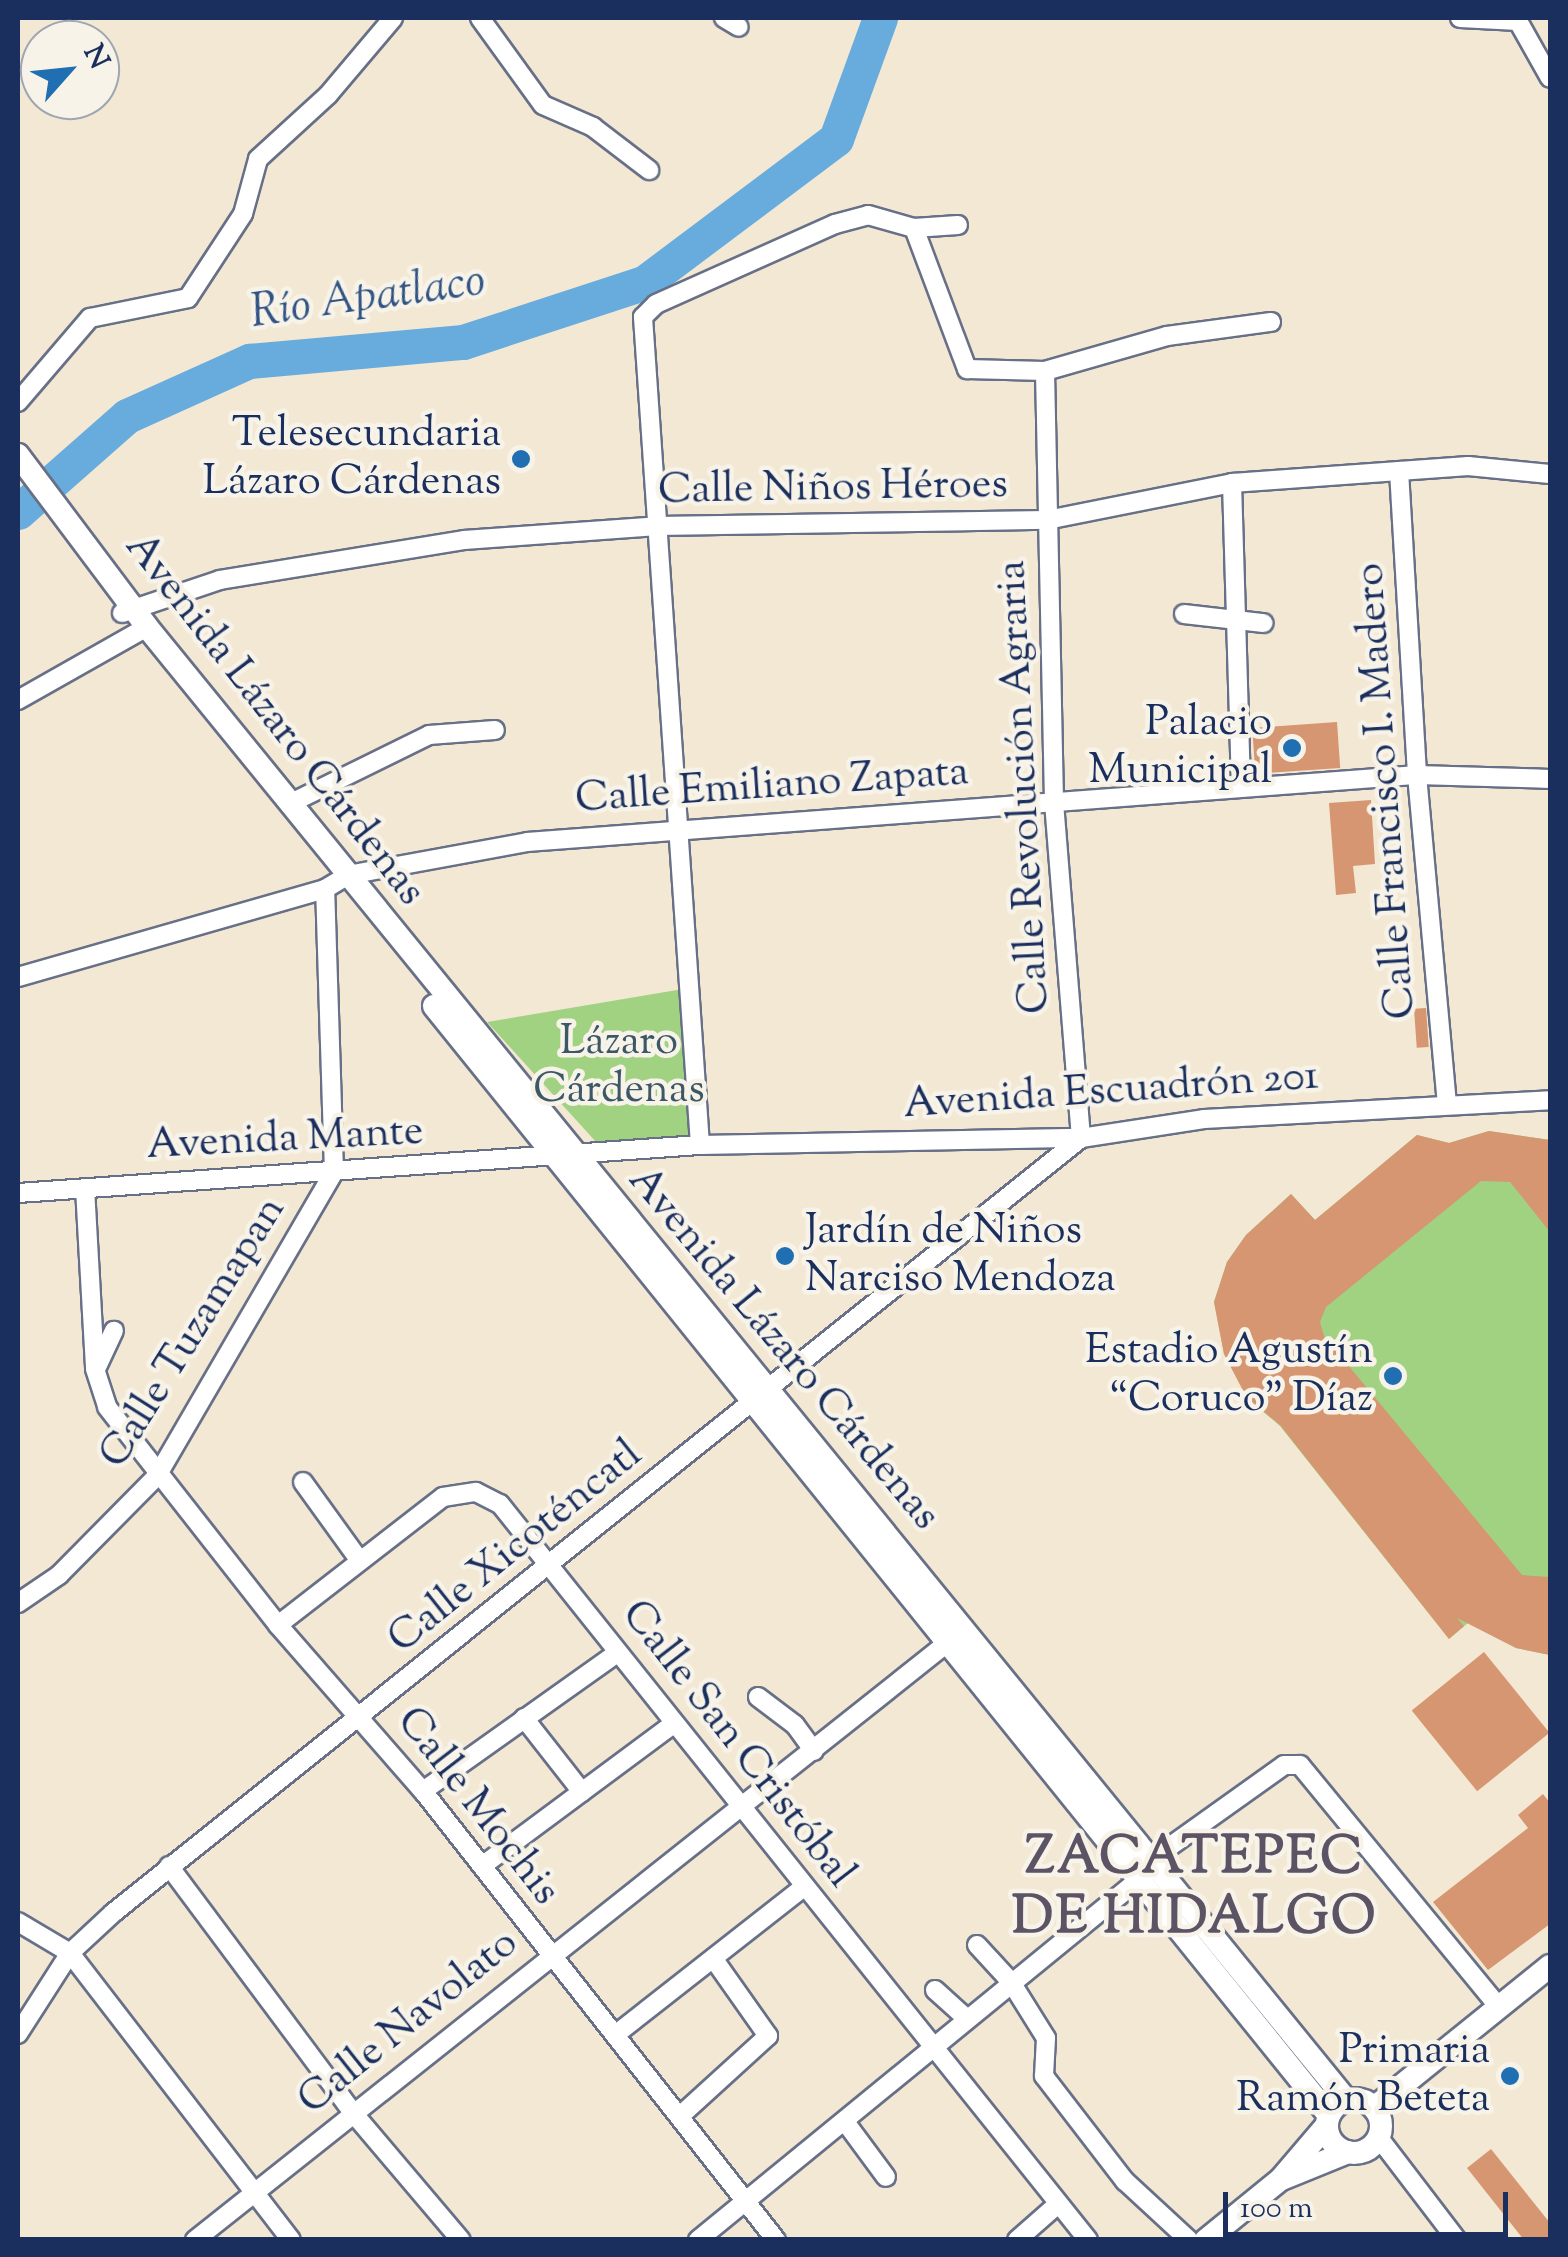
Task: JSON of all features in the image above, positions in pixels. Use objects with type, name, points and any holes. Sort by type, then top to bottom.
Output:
[{"type":"main road","name":"Avenida Lázaro Cárdenas","points":[[18,455],[134,620],[337,881],[1057,1757],[1334,2113]]},
{"type":"main road","name":"Avenida Lázaro Cárdenas","points":[[18,470],[68,527]]},
{"type":"main road","name":"Avenida Lázaro Cárdenas","points":[[134,620],[291,803],[337,881]]},
{"type":"main road","name":"Avenida Lázaro Cárdenas","points":[[763,1395],[952,1640],[1057,1757]]},
{"type":"main road","points":[[1206,2240],[1281,2179],[1334,2113],[1374,2108],[1550,1966]]},
{"type":"main road","points":[[1281,2179],[1348,2152],[1366,2151],[1379,2138],[1374,2108]]},
{"type":"main road","points":[[1334,2113],[1332,2142],[1348,2152]]},
{"type":"street","points":[[18,402],[90,318],[188,298],[242,214],[258,159],[328,95],[393,18]]},
{"type":"street","points":[[480,18],[542,105],[594,127],[649,170]]},
{"type":"street","points":[[1460,18],[1518,21],[1550,78]]},
{"type":"street","points":[[700,1146],[682,825],[641,326],[648,310],[834,224],[868,215],[914,228],[958,225]]},
{"type":"street","points":[[914,228],[967,369],[1045,371],[1167,336],[1272,322]]},
{"type":"street","name":"Calle Revolución Agraria","points":[[1045,371],[1054,801],[1081,1138]]},
{"type":"street","name":"Calle Niños Héroes","points":[[18,700],[134,620],[220,580],[373,551],[656,526],[1046,520],[1232,483],[1468,466],[1550,474]]},
{"type":"street","name":"Calle Francisco I. Madero","points":[[1399,471],[1417,775],[1447,1105]]},
{"type":"street","points":[[1232,483],[1241,786]]},
{"type":"street","points":[[1184,614],[1264,622]]},
{"type":"street","points":[[291,803],[429,735],[495,730]]},
{"type":"street","name":"Calle Emiliano Zapata","points":[[18,977],[337,881],[457,852],[682,825],[1241,786],[1417,775],[1550,779]]},
{"type":"street","points":[[334,1172],[337,881]]},
{"type":"street","name":"Avenida Escuadrón 201","points":[[567,1158],[700,1146],[1081,1138],[1204,1120],[1550,1100]]},
{"type":"street","name":"Calle Xicoténcatl","points":[[18,2034],[70,1953],[169,1866],[553,1564],[1081,1138]]},
{"type":"street","name":"Avenida Mante","points":[[18,1193],[567,1158]]},
{"type":"street","name":"Calle Tuzamapan","points":[[18,1602],[59,1576],[156,1476],[334,1172]]},
{"type":"street","name":"Calle Mochis","points":[[84,1188],[96,1369],[107,1408],[156,1476],[278,1625],[423,1790],[548,1956],[776,2240]]},
{"type":"street","points":[[96,1369],[114,1331]]},
{"type":"street","points":[[303,1482],[360,1561]]},
{"type":"street","name":"Calle San Cristóbal","points":[[278,1625],[443,1497],[476,1492],[500,1504],[553,1564],[672,1725],[744,1806],[804,1887],[1088,2240]]},
{"type":"street","name":"Calle Navolato","points":[[196,2240],[548,1956],[952,1640]]},
{"type":"street","points":[[423,1790],[617,1652]]},
{"type":"street","points":[[758,1697],[795,1726],[814,1751]]},
{"type":"street","points":[[524,1718],[582,1792]]},
{"type":"street","points":[[482,1866],[672,1725]]},
{"type":"street","points":[[698,2240],[846,2122],[1147,1869],[1284,1765],[1300,1766],[1499,2006]]},
{"type":"street","points":[[169,1866],[354,2114],[461,2240]]},
{"type":"street","points":[[615,2035],[804,1887]]},
{"type":"street","points":[[18,1922],[70,1953],[291,2240]]},
{"type":"street","points":[[977,1945],[1012,1982],[1046,2038],[1044,2076],[1126,2181],[1189,2240]]},
{"type":"street","points":[[680,2116],[765,2042],[768,2030],[713,1958]]},
{"type":"street","points":[[935,1990],[966,2018]]},
{"type":"street","points":[[846,2122],[886,2177]]},
{"type":"street","points":[[1379,2138],[1457,2240]]},
{"type":"street","points":[[1017,2240],[1057,2205]]},
{"type":"green space","name":"Lázaro Cárdenas","points":[[683,989],[690,1135],[597,1143],[487,1022]]},
{"type":"green space","name":"Estadio Agustín “Coruco” Díaz","points":[[1489,1131],[1550,1140],[1550,1655],[1516,1648],[1468,1623],[1449,1639],[1280,1426],[1247,1398],[1224,1354],[1214,1302],[1227,1262],[1246,1235],[1291,1194],[1315,1220],[1417,1135],[1449,1143]]},
{"type":"building","name":"Palacio Municipal","points":[[1337,722],[1340,768],[1255,774],[1252,728]]},
{"type":"building","points":[[1371,800],[1375,864],[1353,866],[1356,893],[1336,895],[1329,803]]},
{"type":"building","points":[[1426,1008],[1429,1047],[1417,1048],[1414,1009]]},
{"type":"building","points":[[1489,1131],[1550,1140],[1550,1232],[1510,1182],[1481,1181],[1326,1307],[1320,1322],[1324,1336],[1522,1575],[1550,1577],[1550,1655],[1516,1648],[1457,1618],[1464,1626],[1449,1639],[1280,1425],[1247,1398],[1224,1354],[1214,1302],[1227,1262],[1246,1235],[1291,1194],[1315,1220],[1417,1135],[1449,1143]]},
{"type":"building","points":[[1484,1652],[1549,1733],[1477,1791],[1412,1711]]},
{"type":"building","points":[[1543,1794],[1550,1803],[1550,1924],[1488,1970],[1433,1902],[1528,1828],[1518,1815]]},
{"type":"building","points":[[1491,2149],[1550,2223],[1550,2240],[1524,2240],[1467,2168]]},
{"type":"waterway","name":"Río Apatlaco","points":[[18,512],[127,416],[249,361],[463,342],[644,283],[836,139],[880,18]]},
{"type":"place","name":"Telesecundaria Lázaro Cárdenas","points":[[521,459]]},
{"type":"place","name":"Palacio Municipal","points":[[1292,748]]},
{"type":"place","name":"Jardín de Niños Narciso Mendoza","points":[[785,1256]]},
{"type":"place","name":"Estadio Agustín “Coruco” Díaz","points":[[1393,1376]]},
{"type":"place","name":"Primaria Ramón Beteta","points":[[1510,2076]]},
{"type":"district","name":"ZACATEPEC DE HIDALGO","points":[[1195,1890]]}]
